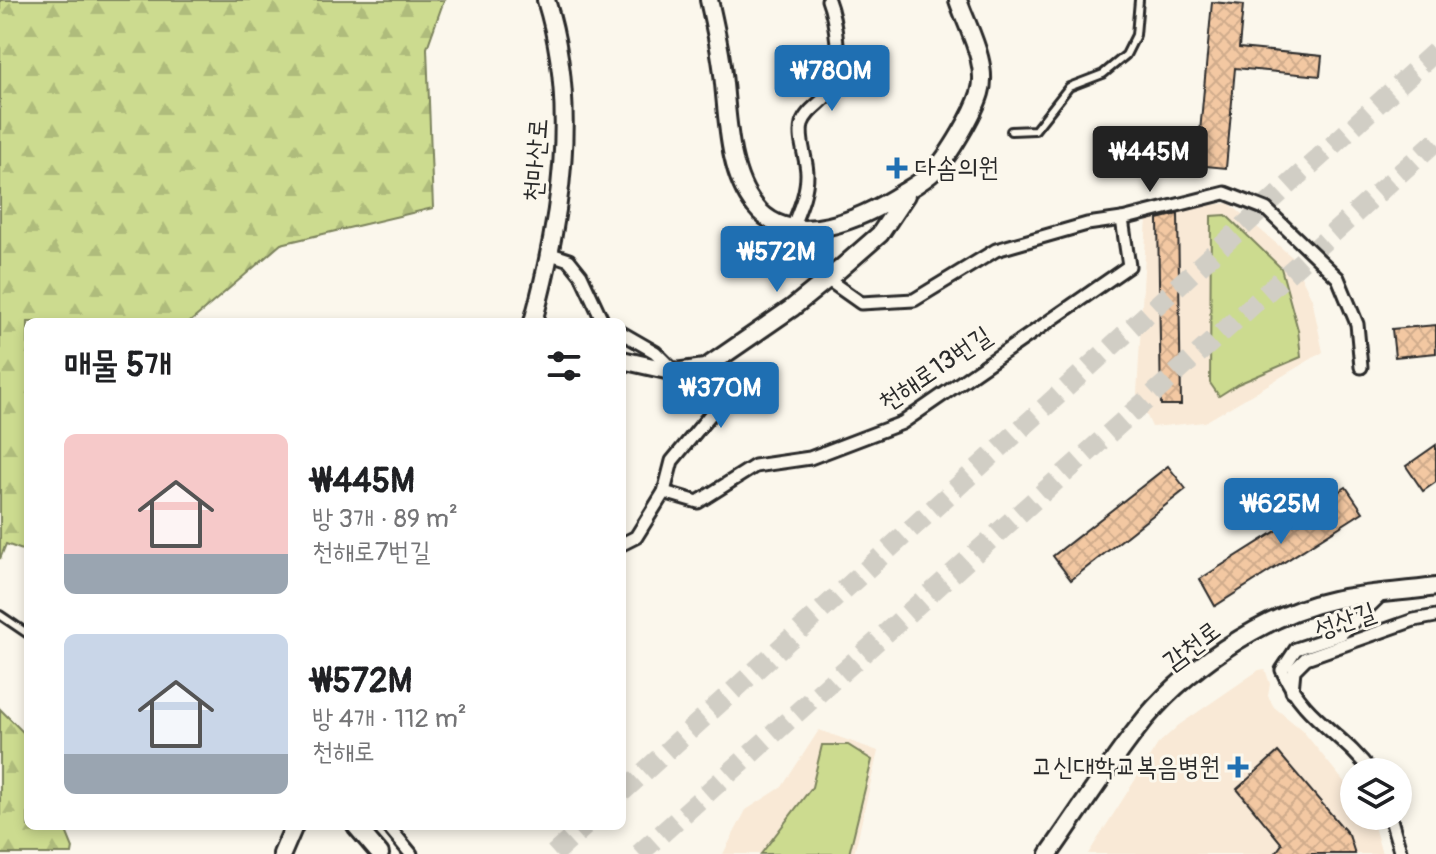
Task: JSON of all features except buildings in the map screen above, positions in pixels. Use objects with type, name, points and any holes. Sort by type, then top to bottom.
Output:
[{"type":"main road","name":"천마산로","points":[[534,318],[551,254],[560,190],[564,99],[546,0]]},
{"type":"main road","points":[[709,0],[730,141],[739,173],[760,212],[768,220],[792,228],[835,226],[875,210],[933,172],[951,150],[981,93],[983,71],[963,1]]},
{"type":"main road","points":[[626,361],[675,372],[705,368],[792,308],[880,234],[912,187]]},
{"type":"main road","name":"감천로","points":[[1049,854],[1137,728],[1162,700],[1197,670],[1254,631],[1290,613],[1333,600],[1436,587]]},
{"type":"main road","points":[[282,854],[292,830]]},
{"type":"main road","points":[[359,830],[380,854]]},
{"type":"street","points":[[792,228],[805,194],[807,172],[802,125],[807,115],[834,87],[836,78],[836,32],[828,0]]},
{"type":"street","points":[[827,279],[861,303],[914,300],[996,250],[1087,224],[1122,219],[1225,193],[1266,209],[1338,278],[1357,324],[1361,367]]},
{"type":"street","name":"천해로13번길","points":[[664,492],[698,502],[755,466],[810,458],[902,423],[1129,266],[1122,219]]},
{"type":"street","points":[[551,254],[569,260],[601,318]]},
{"type":"street","points":[[626,335],[655,352],[675,372]]},
{"type":"street","points":[[626,542],[636,537],[664,492],[672,461],[715,409],[713,377],[705,368]]},
{"type":"street","name":"성산길","points":[[1292,691],[1282,670],[1296,649],[1341,634],[1381,595]]},
{"type":"street","name":"성산길","points":[[1292,691],[1294,670],[1306,658],[1414,620],[1436,616]]},
{"type":"street","points":[[1292,691],[1308,713],[1356,758]]},
{"type":"street","points":[[391,830],[411,854]]},
{"type":"street","points":[[1394,830],[1401,854]]},
{"type":"lane","points":[[1011,131],[1035,130],[1069,87],[1103,74],[1126,55],[1136,35],[1139,0]]},
{"type":"lane","points":[[0,615],[24,631]]},
{"type":"shaded area","points":[[1229,203],[1292,257],[1312,299],[1323,352],[1205,422],[1152,427],[1137,394],[1147,217],[1184,207]]},
{"type":"shaded area","name":"고신대학교복음병원","points":[[1265,669],[1270,684],[1268,696],[1274,707],[1302,730],[1340,777],[1340,830],[1375,830],[1382,854],[1088,854],[1158,744],[1179,725],[1259,670]]},
{"type":"shaded area","points":[[819,730],[878,751],[854,854],[723,854],[746,810],[782,787]]},
{"type":"green space","points":[[0,0],[444,0],[427,48],[433,208],[281,244],[195,318],[24,318],[24,551],[6,544],[0,559]]},
{"type":"green space","points":[[1226,215],[1281,268],[1298,330],[1301,357],[1238,384],[1219,396],[1210,383],[1211,216]]},
{"type":"green space","points":[[0,709],[24,733],[24,830],[66,830],[73,848],[72,854],[0,854]]},
{"type":"green space","points":[[822,745],[848,745],[872,760],[849,854],[761,854],[812,787]]},
{"type":"tunnel","points":[[626,788],[1436,51]]},
{"type":"tunnel","points":[[639,854],[1436,141]]},
{"type":"tunnel","points":[[554,854],[581,830]]},
{"type":"place","name":"다솜의원","points":[[897,168]]},
{"type":"place","name":"고신대학교복음병원","points":[[1238,767]]}]
